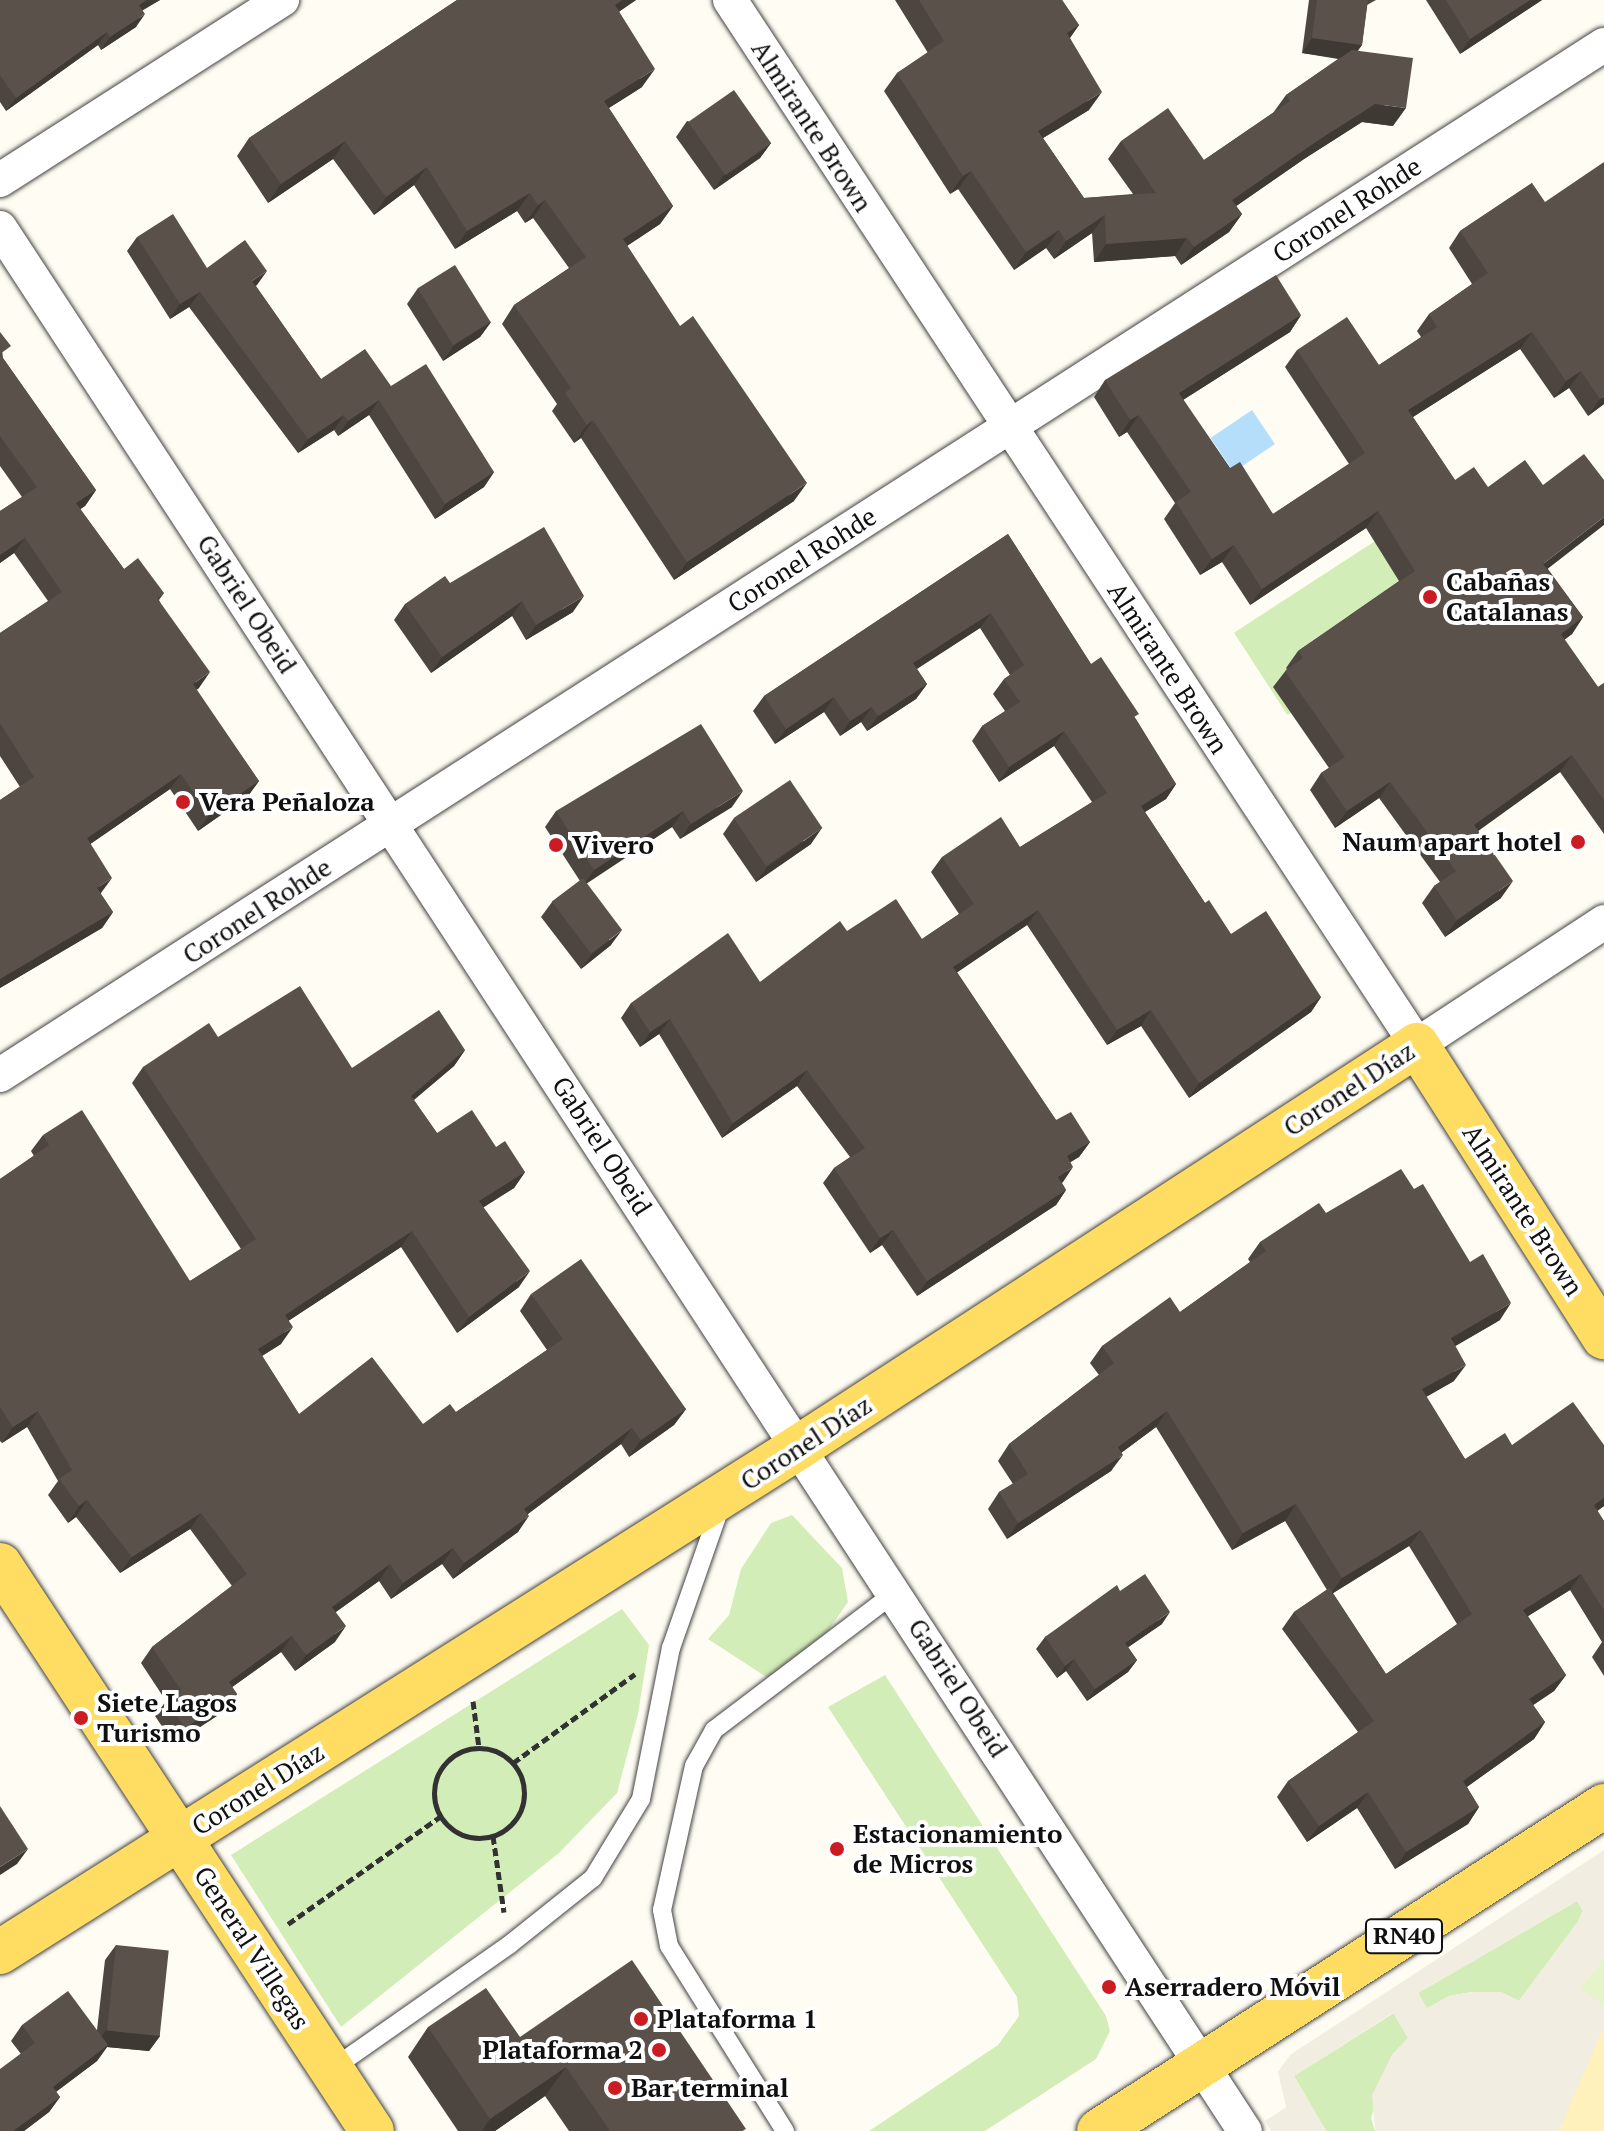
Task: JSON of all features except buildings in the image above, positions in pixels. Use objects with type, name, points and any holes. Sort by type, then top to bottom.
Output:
[{"type":"main road","name":"Almirante Brown","points":[[1417,1045],[1604,1337]]},
{"type":"main road","name":"Coronel Díaz","points":[[0,1952],[799,1447],[1417,1045]]},
{"type":"main road","name":"General Villegas","points":[[0,1565],[372,2131]]},
{"type":"main road","name":"RN40","points":[[1099,2131],[1604,1806]]},
{"type":"street","points":[[0,180],[282,0]]},
{"type":"street","name":"Almirante Brown","points":[[730,0],[1417,1045]]},
{"type":"street","name":"Coronel Rohde","points":[[0,1075],[1604,45]]},
{"type":"street","name":"Gabriel Obeid","points":[[0,228],[896,1592],[1245,2131]]},
{"type":"street","name":"Coronel Díaz","points":[[1417,1045],[1604,922]]},
{"type":"lane","points":[[332,2069],[509,1945],[593,1878],[641,1799],[671,1648],[710,1547],[724,1495]]},
{"type":"lane","points":[[785,2131],[669,1946],[662,1910],[694,1766],[714,1730],[896,1592]]},
{"type":"path","points":[[513,1763],[671,1648]]},
{"type":"path","points":[[479,1748],[513,1763],[522,1777],[522,1807],[515,1820],[493,1836],[460,1834],[441,1816],[434,1785],[449,1759],[479,1748]]},
{"type":"path","points":[[252,1949],[441,1816]]},
{"type":"path","points":[[493,1836],[509,1945]]},
{"type":"green space","points":[[1463,484],[1516,566],[1287,715],[1234,633]]},
{"type":"green space","points":[[792,1515],[842,1568],[848,1602],[828,1631],[768,1678],[708,1639],[729,1615],[741,1569],[771,1523]]},
{"type":"green space","points":[[622,1609],[649,1645],[638,1714],[617,1793],[559,1853],[341,2027],[231,1855]]},
{"type":"green space","points":[[885,1675],[1106,2016],[1110,2031],[1096,2059],[985,2131],[869,2131],[998,2045],[1019,2016],[1017,1997],[828,1707]]},
{"type":"green space","points":[[1577,1901],[1583,1911],[1577,1923],[1519,2001],[1501,1992],[1472,1992],[1449,1996],[1427,2009],[1418,1993]]},
{"type":"green space","points":[[1604,1958],[1604,2006],[1603,2007],[1580,1988]]},
{"type":"green space","points":[[1394,2013],[1408,2038],[1392,2055],[1371,2118],[1375,2131],[1326,2131],[1294,2076]]},
{"type":"sand","points":[[1604,2026],[1604,2131],[1559,2131],[1600,2027]]},
{"type":"shaded area","points":[[1604,1850],[1604,1958],[1580,1988],[1604,2006],[1604,2026],[1559,2131],[1375,2131],[1372,2095],[1392,2055],[1408,2038],[1393,2013],[1294,2076],[1326,2131],[1271,2131],[1265,2121],[1286,2107],[1278,2072],[1290,2055]],"holes":[[[1577,1901],[1583,1911],[1519,2001],[1501,1992],[1472,1992],[1449,1996],[1427,2008],[1418,1993]]]},
{"type":"water","points":[[1252,410],[1275,444],[1233,472],[1211,438]]},
{"type":"place","name":"Cabañas Catalanas","points":[[1430,597]]},
{"type":"place","name":"Vera Peñaloza","points":[[183,802]]},
{"type":"place","name":"Naum apart hotel","points":[[1578,842]]},
{"type":"place","name":"Vivero","points":[[556,845]]},
{"type":"place","name":"Siete Lagos Turismo","points":[[81,1718]]},
{"type":"place","name":"Estacionamiento de Micros","points":[[837,1849]]},
{"type":"place","name":"Aserradero Móvil","points":[[1109,1987]]},
{"type":"place","name":"Plataforma 1","points":[[641,2019]]},
{"type":"place","name":"Plataforma 2","points":[[659,2050]]},
{"type":"place","name":"Bar terminal","points":[[615,2088]]}]
